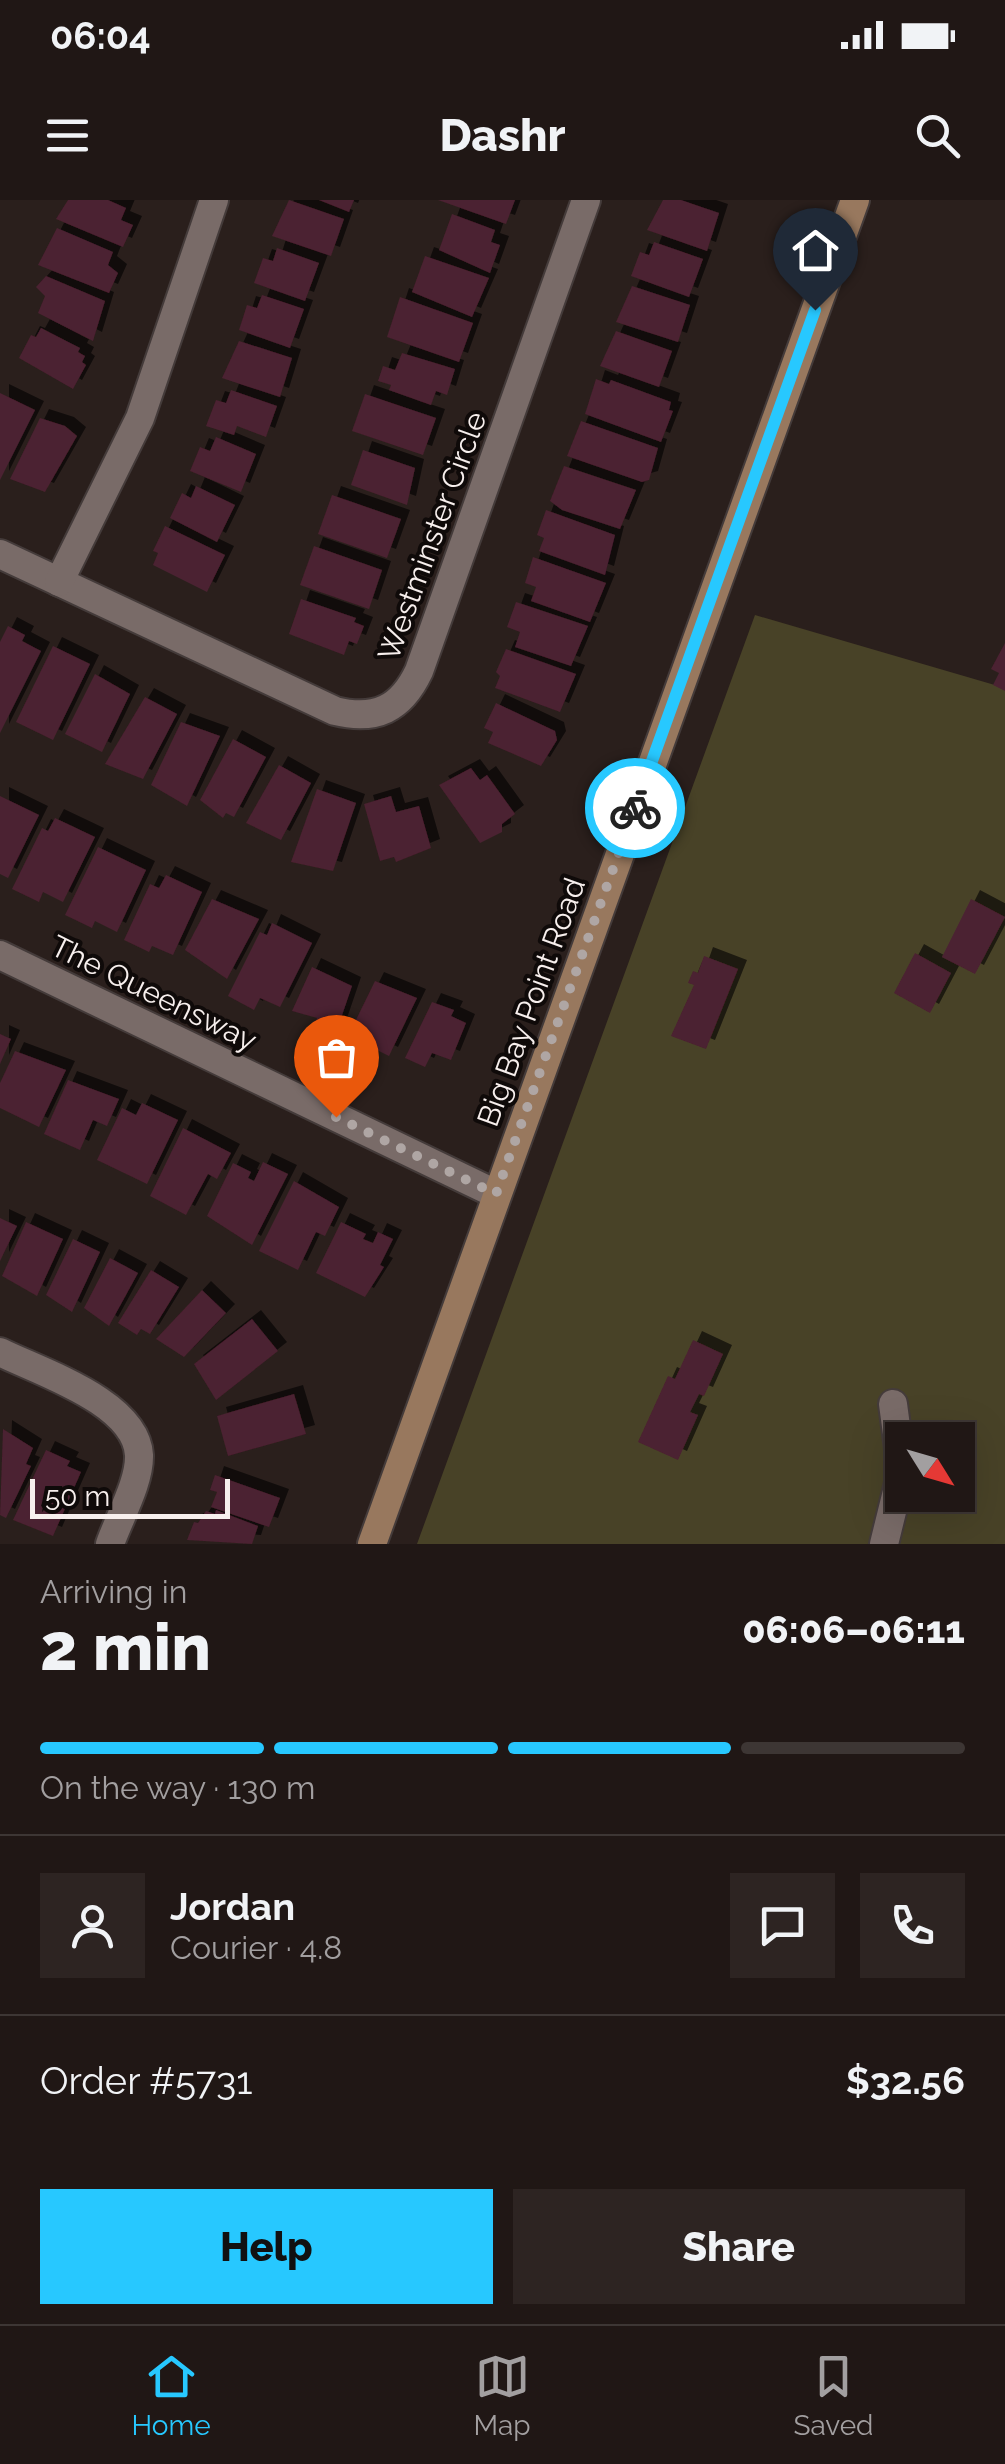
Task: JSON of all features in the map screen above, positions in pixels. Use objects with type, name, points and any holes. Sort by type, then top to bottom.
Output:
[{"type":"main road","name":"Big Bay Point Road","points":[[372,1544],[855,200]]},
{"type":"street","points":[[60,582],[140,418],[214,200]]},
{"type":"street","name":"Westminster Circle","points":[[0,554],[334,711],[370,715],[391,709],[408,695],[419,672],[586,200]]},
{"type":"street","name":"The Queensway","points":[[0,956],[496,1194]]},
{"type":"street","points":[[0,1352],[102,1402],[128,1427],[139,1456],[110,1544]]},
{"type":"street","points":[[884,1544],[902,1471],[893,1404]]},
{"type":"shaded area","points":[[755,615],[1005,688],[1005,1544],[417,1544]]},
{"type":"building","points":[[68,200],[108,200],[126,208],[121,220],[133,225],[123,247],[56,219]]},
{"type":"building","points":[[289,200],[344,219],[331,256],[272,236]]},
{"type":"building","points":[[319,200],[354,200],[349,212]]},
{"type":"building","points":[[438,200],[515,200],[506,224]]},
{"type":"building","points":[[663,200],[681,200],[719,213],[707,251],[647,230]]},
{"type":"building","points":[[452,214],[495,230],[491,242],[500,245],[490,273],[439,250]]},
{"type":"building","points":[[57,228],[113,252],[108,265],[118,273],[109,293],[38,265]]},
{"type":"building","points":[[654,242],[703,259],[689,297],[631,276],[640,252],[649,255]]},
{"type":"building","points":[[277,248],[319,263],[305,301],[254,283],[263,258],[273,261]]},
{"type":"building","points":[[425,256],[489,278],[472,317],[412,292]]},
{"type":"building","points":[[46,276],[105,301],[93,341],[38,313],[45,296],[36,287]]},
{"type":"building","points":[[632,286],[690,305],[678,342],[616,322]]},
{"type":"building","points":[[262,295],[304,309],[290,348],[239,330],[247,305],[257,308]]},
{"type":"building","points":[[400,297],[473,323],[459,362],[387,337]]},
{"type":"building","points":[[41,328],[80,348],[78,352],[85,356],[82,362],[86,365],[73,389],[19,358],[31,335],[36,337]]},
{"type":"building","points":[[616,331],[672,351],[659,387],[600,366]]},
{"type":"building","points":[[239,341],[292,358],[280,397],[222,378]]},
{"type":"building","points":[[402,353],[455,369],[447,395],[436,391],[431,405],[389,390],[391,385],[378,381],[383,366],[395,370]]},
{"type":"building","points":[[596,379],[609,384],[611,380],[671,402],[669,410],[673,411],[661,442],[585,414]]},
{"type":"building","points":[[231,390],[277,406],[266,437],[237,426],[234,435],[206,426],[216,400],[226,403]]},
{"type":"building","points":[[0,393],[35,410],[0,480]]},
{"type":"building","points":[[365,394],[436,418],[423,455],[352,431]]},
{"type":"building","points":[[40,418],[65,426],[77,436],[45,492],[10,479]]},
{"type":"building","points":[[581,421],[658,448],[649,480],[642,482],[567,456]]},
{"type":"building","points":[[216,437],[256,454],[241,492],[190,471],[200,447],[210,451]]},
{"type":"building","points":[[363,450],[415,468],[407,505],[351,485]]},
{"type":"building","points":[[564,466],[636,490],[620,529],[562,510],[550,501]]},
{"type":"building","points":[[196,486],[235,505],[217,542],[170,518],[182,493],[191,498]]},
{"type":"building","points":[[332,495],[401,519],[387,558],[318,534]]},
{"type":"building","points":[[546,510],[615,535],[605,575],[539,551],[544,538],[537,535]]},
{"type":"building","points":[[165,526],[225,555],[207,592],[153,565],[158,553],[153,551]]},
{"type":"building","points":[[314,546],[382,570],[369,609],[300,585]]},
{"type":"building","points":[[533,557],[606,583],[590,622],[531,601],[536,587],[525,583]]},
{"type":"building","points":[[301,599],[356,618],[354,622],[364,626],[357,644],[349,641],[344,655],[289,634]]},
{"type":"building","points":[[516,602],[588,626],[571,666],[515,647],[520,632],[507,627]]},
{"type":"building","points":[[8,626],[25,635],[22,641],[41,651],[0,733],[0,642]]},
{"type":"building","points":[[1005,643],[1005,691],[993,685],[999,673],[991,669]]},
{"type":"building","points":[[53,646],[90,664],[53,740],[16,722]]},
{"type":"building","points":[[506,649],[576,674],[560,712],[495,688],[500,676],[496,672]]},
{"type":"building","points":[[95,674],[130,694],[102,752],[65,734]]},
{"type":"building","points":[[145,697],[177,714],[143,779],[105,764]]},
{"type":"building","points":[[496,703],[555,731],[557,740],[541,766],[488,743],[493,732],[484,728]]},
{"type":"building","points":[[181,722],[220,736],[187,806],[151,785]]},
{"type":"building","points":[[233,739],[266,757],[234,817],[226,813],[223,818],[200,800]]},
{"type":"building","points":[[279,765],[311,783],[281,840],[246,823]]},
{"type":"building","points":[[471,768],[480,780],[487,775],[515,814],[502,824],[502,832],[480,843],[439,785]]},
{"type":"building","points":[[317,789],[356,803],[333,871],[291,862]]},
{"type":"building","points":[[0,796],[39,815],[8,878],[0,874]]},
{"type":"building","points":[[391,796],[396,812],[419,806],[431,848],[396,862],[394,857],[380,861],[364,804]]},
{"type":"building","points":[[55,818],[95,837],[63,902],[43,892],[39,902],[12,889],[42,828],[48,831]]},
{"type":"building","points":[[98,847],[146,870],[117,932],[95,921],[92,928],[65,915]]},
{"type":"building","points":[[166,875],[202,892],[173,955],[152,946],[149,952],[124,940],[150,884],[159,888]]},
{"type":"building","points":[[212,899],[259,919],[227,979],[185,950]]},
{"type":"building","points":[[971,899],[1005,917],[975,974],[942,957]]},
{"type":"building","points":[[272,923],[312,943],[280,1007],[260,998],[254,1010],[228,996],[260,932],[267,935]]},
{"type":"building","points":[[915,953],[951,973],[930,1013],[894,993]]},
{"type":"building","points":[[704,956],[738,969],[706,1049],[671,1036],[694,985],[688,983],[693,971],[698,973]]},
{"type":"building","points":[[312,967],[352,986],[336,1033],[315,1023],[317,1018],[292,1011]]},
{"type":"building","points":[[375,981],[417,998],[389,1056],[369,1046],[373,1038],[350,1032]]},
{"type":"building","points":[[432,1002],[454,1010],[451,1016],[466,1023],[451,1060],[432,1053],[425,1067],[405,1058]]},
{"type":"building","points":[[0,1034],[11,1039],[0,1064]]},
{"type":"building","points":[[15,1051],[66,1070],[39,1127],[0,1108],[0,1083]]},
{"type":"building","points":[[68,1080],[119,1099],[107,1126],[93,1120],[80,1150],[44,1134]]},
{"type":"building","points":[[142,1103],[178,1120],[147,1184],[97,1160],[122,1108],[136,1115]]},
{"type":"building","points":[[183,1128],[231,1153],[217,1179],[208,1174],[186,1215],[150,1196]]},
{"type":"building","points":[[263,1162],[288,1174],[252,1245],[207,1216],[233,1163],[251,1172],[248,1178],[254,1181]]},
{"type":"building","points":[[294,1181],[339,1207],[325,1236],[316,1232],[298,1270],[259,1251]]},
{"type":"building","points":[[0,1218],[17,1226],[0,1261]]},
{"type":"building","points":[[26,1222],[63,1239],[37,1296],[2,1276]]},
{"type":"building","points":[[341,1222],[366,1234],[363,1239],[373,1243],[378,1232],[393,1239],[380,1265],[384,1267],[365,1297],[316,1273]]},
{"type":"building","points":[[73,1239],[100,1252],[72,1312],[46,1295]]},
{"type":"building","points":[[110,1258],[138,1273],[109,1326],[84,1308]]},
{"type":"building","points":[[151,1270],[179,1287],[150,1334],[141,1329],[137,1335],[118,1323]]},
{"type":"building","points":[[202,1290],[226,1313],[184,1357],[156,1339]]},
{"type":"building","points":[[252,1319],[278,1351],[216,1400],[194,1364]]},
{"type":"building","points":[[693,1340],[723,1354],[704,1396],[699,1394],[690,1412],[698,1415],[678,1460],[638,1442],[668,1376],[675,1379]]},
{"type":"building","points":[[294,1394],[306,1434],[228,1456],[217,1416]]},
{"type":"building","points":[[3,1429],[33,1448],[26,1464],[31,1466],[6,1518],[0,1515]]},
{"type":"building","points":[[46,1450],[70,1461],[67,1466],[81,1472],[53,1536],[13,1520]]},
{"type":"building","points":[[215,1475],[280,1498],[269,1527],[211,1507],[217,1492],[210,1490]]},
{"type":"building","points":[[216,1510],[258,1526],[252,1544],[187,1540],[194,1522],[198,1523],[206,1511],[215,1514]]},
{"type":"way so far","points":[[336,1117],[496,1194],[635,808]]},
{"type":"route","points":[[635,808],[815,310]]}]
